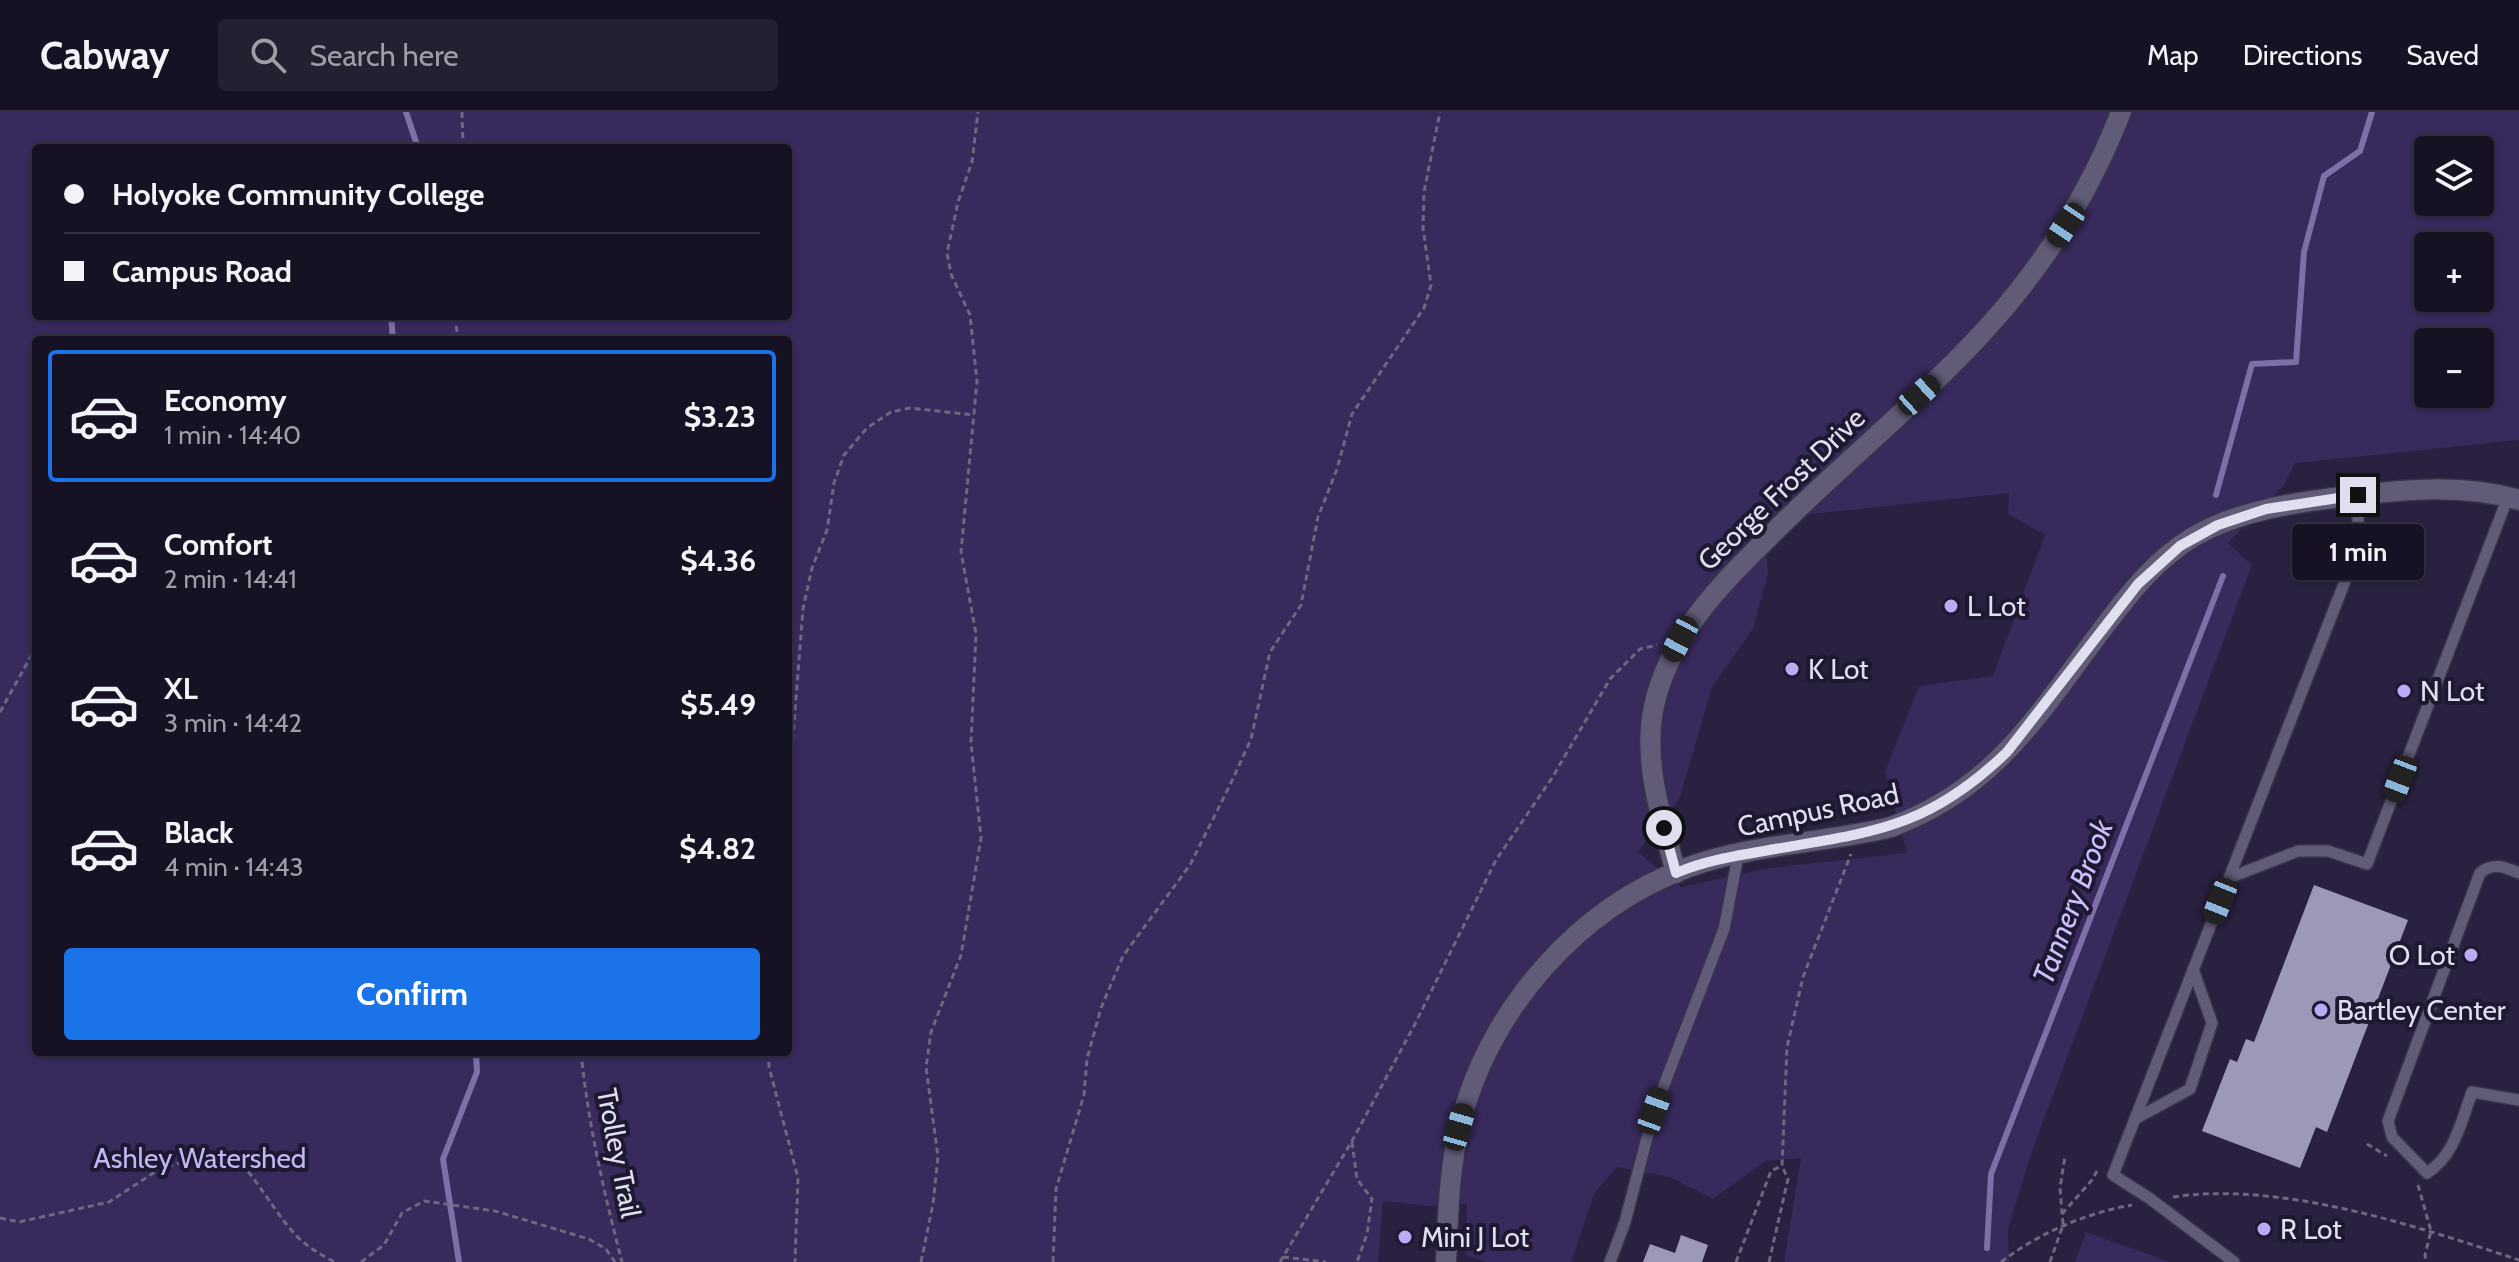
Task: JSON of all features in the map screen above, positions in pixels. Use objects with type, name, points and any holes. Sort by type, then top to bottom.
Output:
[{"type":"street","name":"George Frost Drive","points":[[1676,873],[1655,785],[1649,744],[1659,689],[1680,639],[1719,587],[1934,381],[2008,305],[2066,225],[2121,112]]},
{"type":"street","name":"Campus Road","points":[[1446,1262],[1451,1175],[1459,1127],[1476,1076],[1498,1031],[1535,978],[1567,943],[1607,910],[1676,873],[1703,863],[1891,827],[1951,800],[1982,777],[2007,752],[2138,584],[2180,546],[2218,525],[2266,509],[2358,495],[2442,489],[2480,491],[2514,498]]},
{"type":"lane","points":[[2234,1262],[2113,1175],[2358,548],[2358,495]]},
{"type":"lane","points":[[2229,878],[2298,851],[2328,851],[2367,864],[2514,498]]},
{"type":"lane","points":[[1610,1262],[1625,1222],[1654,1111],[1724,929],[1738,856]]},
{"type":"lane","points":[[2519,873],[2499,866],[2487,866],[2480,873],[2388,1121],[2389,1129],[2392,1137],[2427,1173],[2449,1154],[2472,1092],[2519,1100]]},
{"type":"lane","points":[[2135,1119],[2190,1089],[2212,1023],[2193,969]]},
{"type":"path","points":[[462,112],[463,144]]},
{"type":"path","points":[[921,1262],[933,1204],[938,1157],[926,1067],[931,1032],[961,955],[981,838],[971,743],[976,634],[961,552],[977,381],[970,315],[951,274],[947,253],[958,202],[972,162],[978,112]]},
{"type":"path","points":[[1053,1262],[1056,1189],[1084,1095],[1087,1059],[1101,1008],[1123,956],[1190,865],[1251,739],[1270,652],[1301,605],[1318,517],[1337,469],[1352,414],[1424,308],[1431,285],[1423,228],[1424,192],[1440,112]]},
{"type":"path","points":[[792,749],[803,609],[812,568],[827,530],[834,483],[844,455],[867,428],[891,412],[910,408],[974,415]]},
{"type":"path","points":[[1326,1262],[1282,1260],[1352,1141],[1415,1024],[1496,860],[1552,778],[1610,679],[1640,649],[1680,639]]},
{"type":"path","points":[[0,712],[32,654]]},
{"type":"path","points":[[1769,1262],[1788,1179],[1782,1166],[1787,1047],[1799,991],[1852,850]]},
{"type":"path","name":"Trolley Trail","points":[[581,1056],[585,1091],[610,1218],[622,1262]]},
{"type":"path","points":[[769,1056],[798,1178],[795,1262]]},
{"type":"path","points":[[1352,1141],[1357,1179],[1372,1199],[1367,1234],[1357,1262]]},
{"type":"path","points":[[2367,1144],[2391,1158]]},
{"type":"path","points":[[0,1218],[19,1222],[109,1202],[158,1170],[200,1156],[233,1155],[251,1173],[293,1233],[314,1251],[335,1262]]},
{"type":"path","points":[[2050,1262],[2063,1225],[2060,1188],[2065,1156]]},
{"type":"path","points":[[1736,1262],[1771,1171],[1782,1166]]},
{"type":"path","points":[[2062,1214],[2098,1169]]},
{"type":"path","points":[[2416,1181],[2431,1231],[2426,1262]]},
{"type":"path","points":[[2166,1199],[2240,1195],[2301,1201],[2431,1231],[2519,1260]]},
{"type":"path","points":[[361,1262],[384,1245],[402,1213],[424,1201],[495,1211],[589,1239],[606,1249],[615,1262]]},
{"type":"path","points":[[2001,1262],[2063,1225],[2109,1209],[2136,1204]]},
{"type":"shaded area","points":[[2519,439],[2519,1262],[700,1262],[786,1056],[792,1056],[792,616]]},
{"type":"green space","name":"Ashley Watershed","points":[[0,112],[2519,112],[2519,440],[2295,463],[2284,485],[2228,543],[2252,565],[2032,1151],[2008,1229],[2009,1262],[1784,1262],[1801,1158],[1766,1161],[1713,1199],[1670,1177],[1617,1167],[1594,1194],[1571,1262],[1487,1262],[1465,1255],[1467,1204],[1428,1206],[1383,1201],[1378,1262],[0,1262]],"holes":[[[2009,493],[2008,514],[2045,535],[1993,676],[1919,686],[1885,771],[1907,853],[1770,868],[1681,887],[1638,852],[1679,800],[1712,687],[1753,629],[1768,573],[1763,519]]]},
{"type":"green space","points":[[2086,1232],[2170,1262],[2075,1262]]},
{"type":"building","points":[[2314,885],[2408,920],[2327,1132],[2316,1127],[2300,1168],[2202,1131],[2230,1059],[2237,1062],[2246,1039],[2254,1042]]},
{"type":"building","points":[[1681,1235],[1708,1245],[1702,1262],[1643,1262],[1650,1244],[1675,1253]]},
{"type":"waterway","points":[[406,112],[415,144]]},
{"type":"waterway","name":"Tannery Brook","points":[[2216,495],[2252,364],[2296,362],[2304,252],[2324,176],[2360,151],[2372,112]]},
{"type":"waterway","points":[[391,320],[393,336]]},
{"type":"waterway","name":"Tannery Brook","points":[[1987,1248],[1991,1174],[2223,576]]},
{"type":"waterway","points":[[459,1262],[443,1159],[477,1072],[476,1056]]},
{"type":"place","name":"L Lot","points":[[1951,606]]},
{"type":"place","name":"K Lot","points":[[1792,669]]},
{"type":"place","name":"N Lot","points":[[2404,691]]},
{"type":"place","name":"O Lot","points":[[2471,955]]},
{"type":"place","name":"Bartley Center","points":[[2321,1010]]},
{"type":"place","name":"R Lot","points":[[2264,1229]]},
{"type":"place","name":"Mini J Lot","points":[[1405,1237]]},
{"type":"route","points":[[1664,828],[1676,873],[1729,857],[1891,827],[1920,816],[1951,800],[1982,777],[2007,752],[2138,584],[2180,546],[2218,525],[2266,509],[2358,495]]}]
